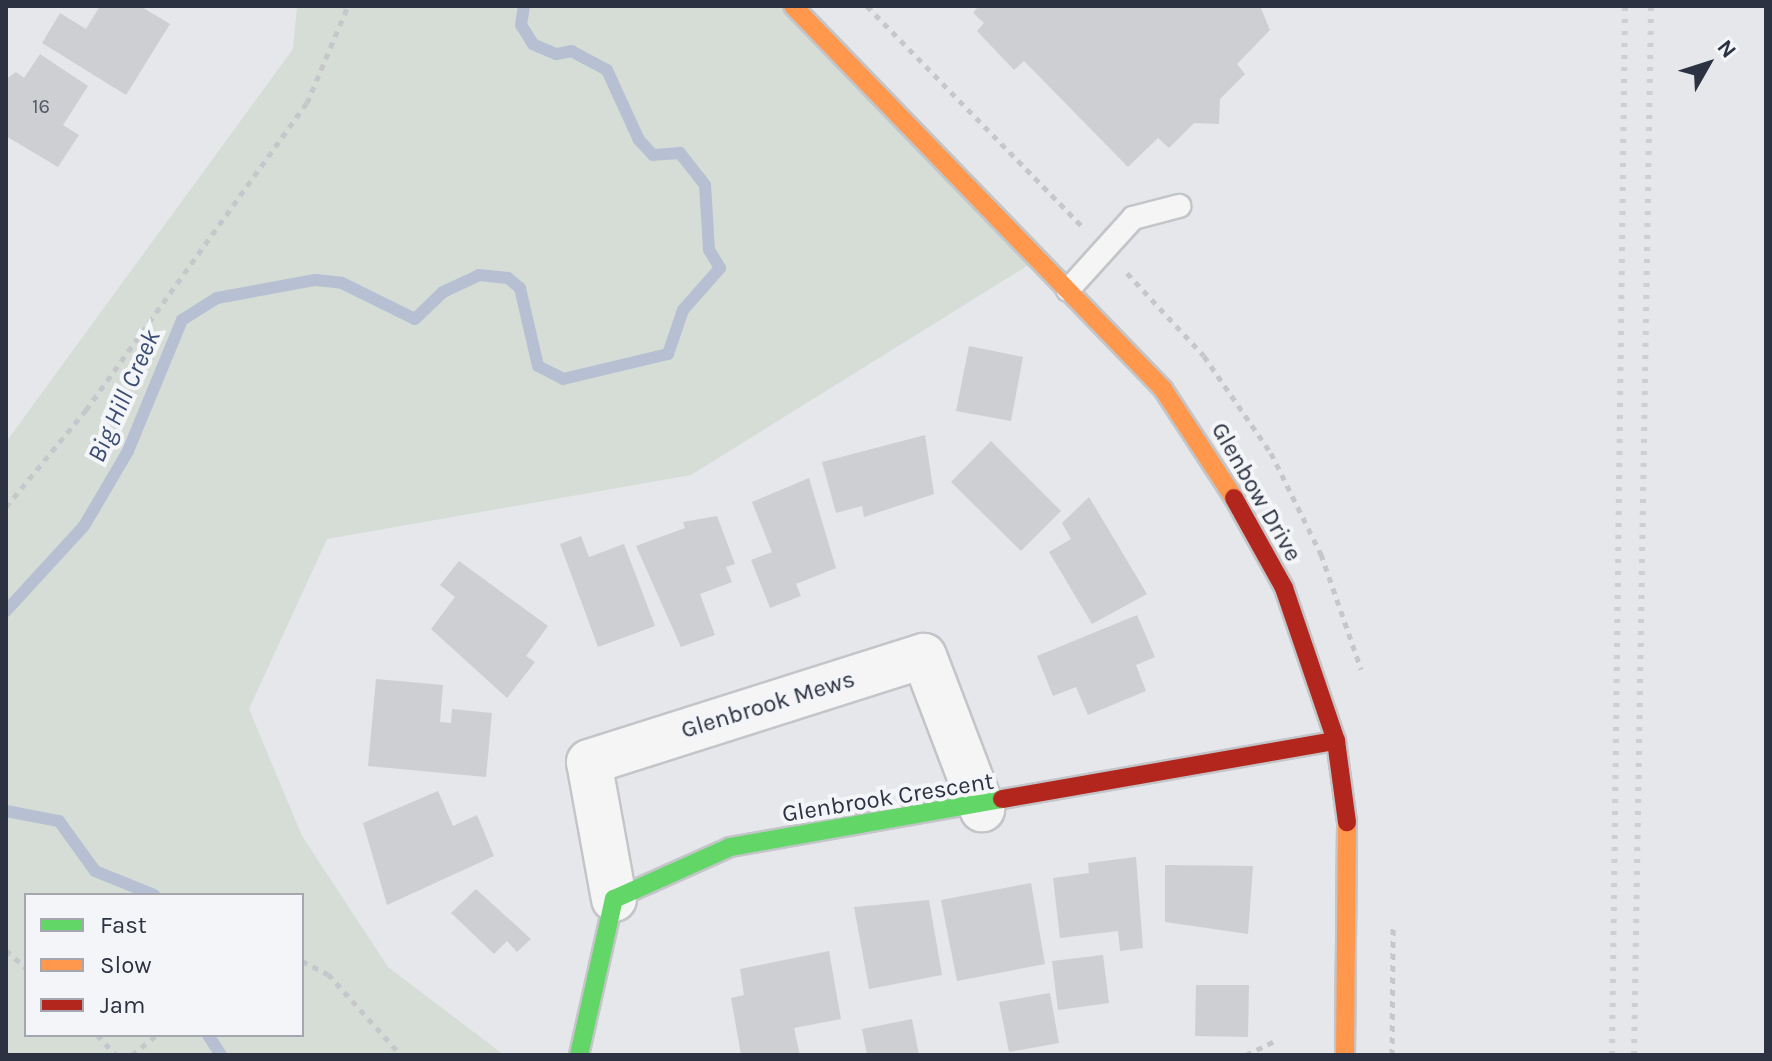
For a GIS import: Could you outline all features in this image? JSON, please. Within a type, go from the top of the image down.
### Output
[{"type":"street","name":"Glenbow Drive","points":[[793,6],[1163,389],[1222,470],[1284,588],[1336,741],[1348,830],[1345,1055]]},
{"type":"street","name":"Glenbrook Mews","points":[[614,899],[589,762],[924,656],[982,809]]},
{"type":"street","name":"Glenbrook Crescent","points":[[614,899],[730,847],[982,809],[1336,741]]},
{"type":"street","points":[[579,1055],[614,899]]},
{"type":"lane","points":[[1068,290],[1133,218],[1179,206]]},
{"type":"path","points":[[6,507],[86,410],[307,103],[348,6]]},
{"type":"path","points":[[6,950],[24,966]]},
{"type":"path","points":[[304,962],[328,974],[401,1055]]},
{"type":"path","points":[[99,1037],[116,1055]]},
{"type":"path","points":[[132,1055],[154,1037]]},
{"type":"path","points":[[1246,1055],[1275,1041]]},
{"type":"shaded area","points":[[297,6],[793,6],[1038,259],[691,475],[327,539],[249,709],[302,836],[388,967],[504,1055],[6,1055],[6,442],[293,49]]},
{"type":"building","points":[[100,6],[140,6],[170,24],[126,95],[42,43],[60,13],[86,29]]},
{"type":"building","points":[[979,6],[1260,6],[1270,30],[1237,64],[1245,74],[1220,99],[1219,124],[1194,123],[1169,148],[1158,138],[1128,167],[1024,61],[1014,70],[977,31],[984,23],[973,13]]},
{"type":"building","points":[[40,54],[88,86],[63,125],[79,135],[58,167],[6,136],[6,79],[16,72],[24,78]]},
{"type":"building","points":[[969,346],[1023,357],[1011,421],[956,411]]},
{"type":"building","points":[[925,435],[934,494],[864,517],[862,506],[836,513],[822,462]]},
{"type":"building","points":[[991,441],[1061,511],[1021,551],[951,482]]},
{"type":"building","points":[[809,478],[836,568],[796,584],[801,596],[770,608],[751,560],[772,552],[752,502]]},
{"type":"building","points":[[1089,497],[1147,594],[1092,624],[1049,552],[1071,539],[1062,523]]},
{"type":"building","points":[[717,516],[735,564],[726,567],[732,582],[700,594],[715,635],[681,647],[636,546],[685,528],[683,522]]},
{"type":"building","points":[[581,536],[589,557],[624,544],[655,626],[598,647],[560,544]]},
{"type":"building","points":[[459,561],[548,626],[526,656],[535,662],[507,698],[431,629],[455,597],[440,585]]},
{"type":"building","points":[[1137,615],[1155,657],[1136,665],[1146,691],[1088,715],[1076,687],[1053,696],[1037,656]]},
{"type":"building","points":[[376,679],[443,685],[440,722],[451,723],[452,709],[492,713],[486,777],[368,766]]},
{"type":"building","points":[[438,791],[453,826],[477,815],[494,856],[387,905],[363,823]]},
{"type":"building","points":[[1136,857],[1143,948],[1120,951],[1118,931],[1060,938],[1053,878],[1089,873],[1088,863]]},
{"type":"building","points":[[1165,865],[1253,866],[1248,934],[1165,922]]},
{"type":"building","points":[[1031,883],[1045,964],[957,981],[941,900]]},
{"type":"building","points":[[476,889],[531,939],[517,952],[507,941],[494,954],[451,913]]},
{"type":"building","points":[[929,900],[942,975],[869,989],[854,907]]},
{"type":"building","points":[[829,951],[841,1019],[794,1028],[800,1055],[741,1055],[731,998],[744,995],[740,969]]},
{"type":"building","points":[[1103,955],[1109,1003],[1058,1010],[1052,961]]},
{"type":"building","points":[[1196,985],[1249,985],[1248,1037],[1195,1036]]},
{"type":"building","points":[[1050,993],[1059,1043],[1009,1052],[999,1002]]},
{"type":"building","points":[[912,1019],[919,1055],[867,1055],[862,1029]]},
{"type":"waterway","name":"Big Hill Creek","points":[[6,611],[84,526],[128,451],[182,320],[217,298],[315,280],[342,283],[415,319],[443,292],[479,275],[508,278],[520,288],[538,366],[563,379],[668,354],[683,310],[720,268],[709,250],[705,185],[680,153],[653,155],[639,140],[607,70],[572,51],[556,54],[533,44],[521,25],[524,6]]},
{"type":"waterway","name":"Big Hill Creek","points":[[6,811],[59,821],[95,871],[149,893]]},
{"type":"waterway","name":"Big Hill Creek","points":[[209,1037],[221,1055]]},
{"type":"railway","points":[[1612,1055],[1625,6]]},
{"type":"railway","points":[[1634,1055],[1651,6]]},
{"type":"traffic: fast","points":[[579,1055],[614,899],[730,847],[1002,799]]},
{"type":"traffic: slow","points":[[793,6],[1163,389],[1234,498]]},
{"type":"traffic: slow","points":[[1345,1055],[1347,822]]},
{"type":"traffic: jam","points":[[1234,498],[1284,588],[1336,741],[1347,822]]},
{"type":"traffic: jam","points":[[1002,799],[1336,741]]}]
